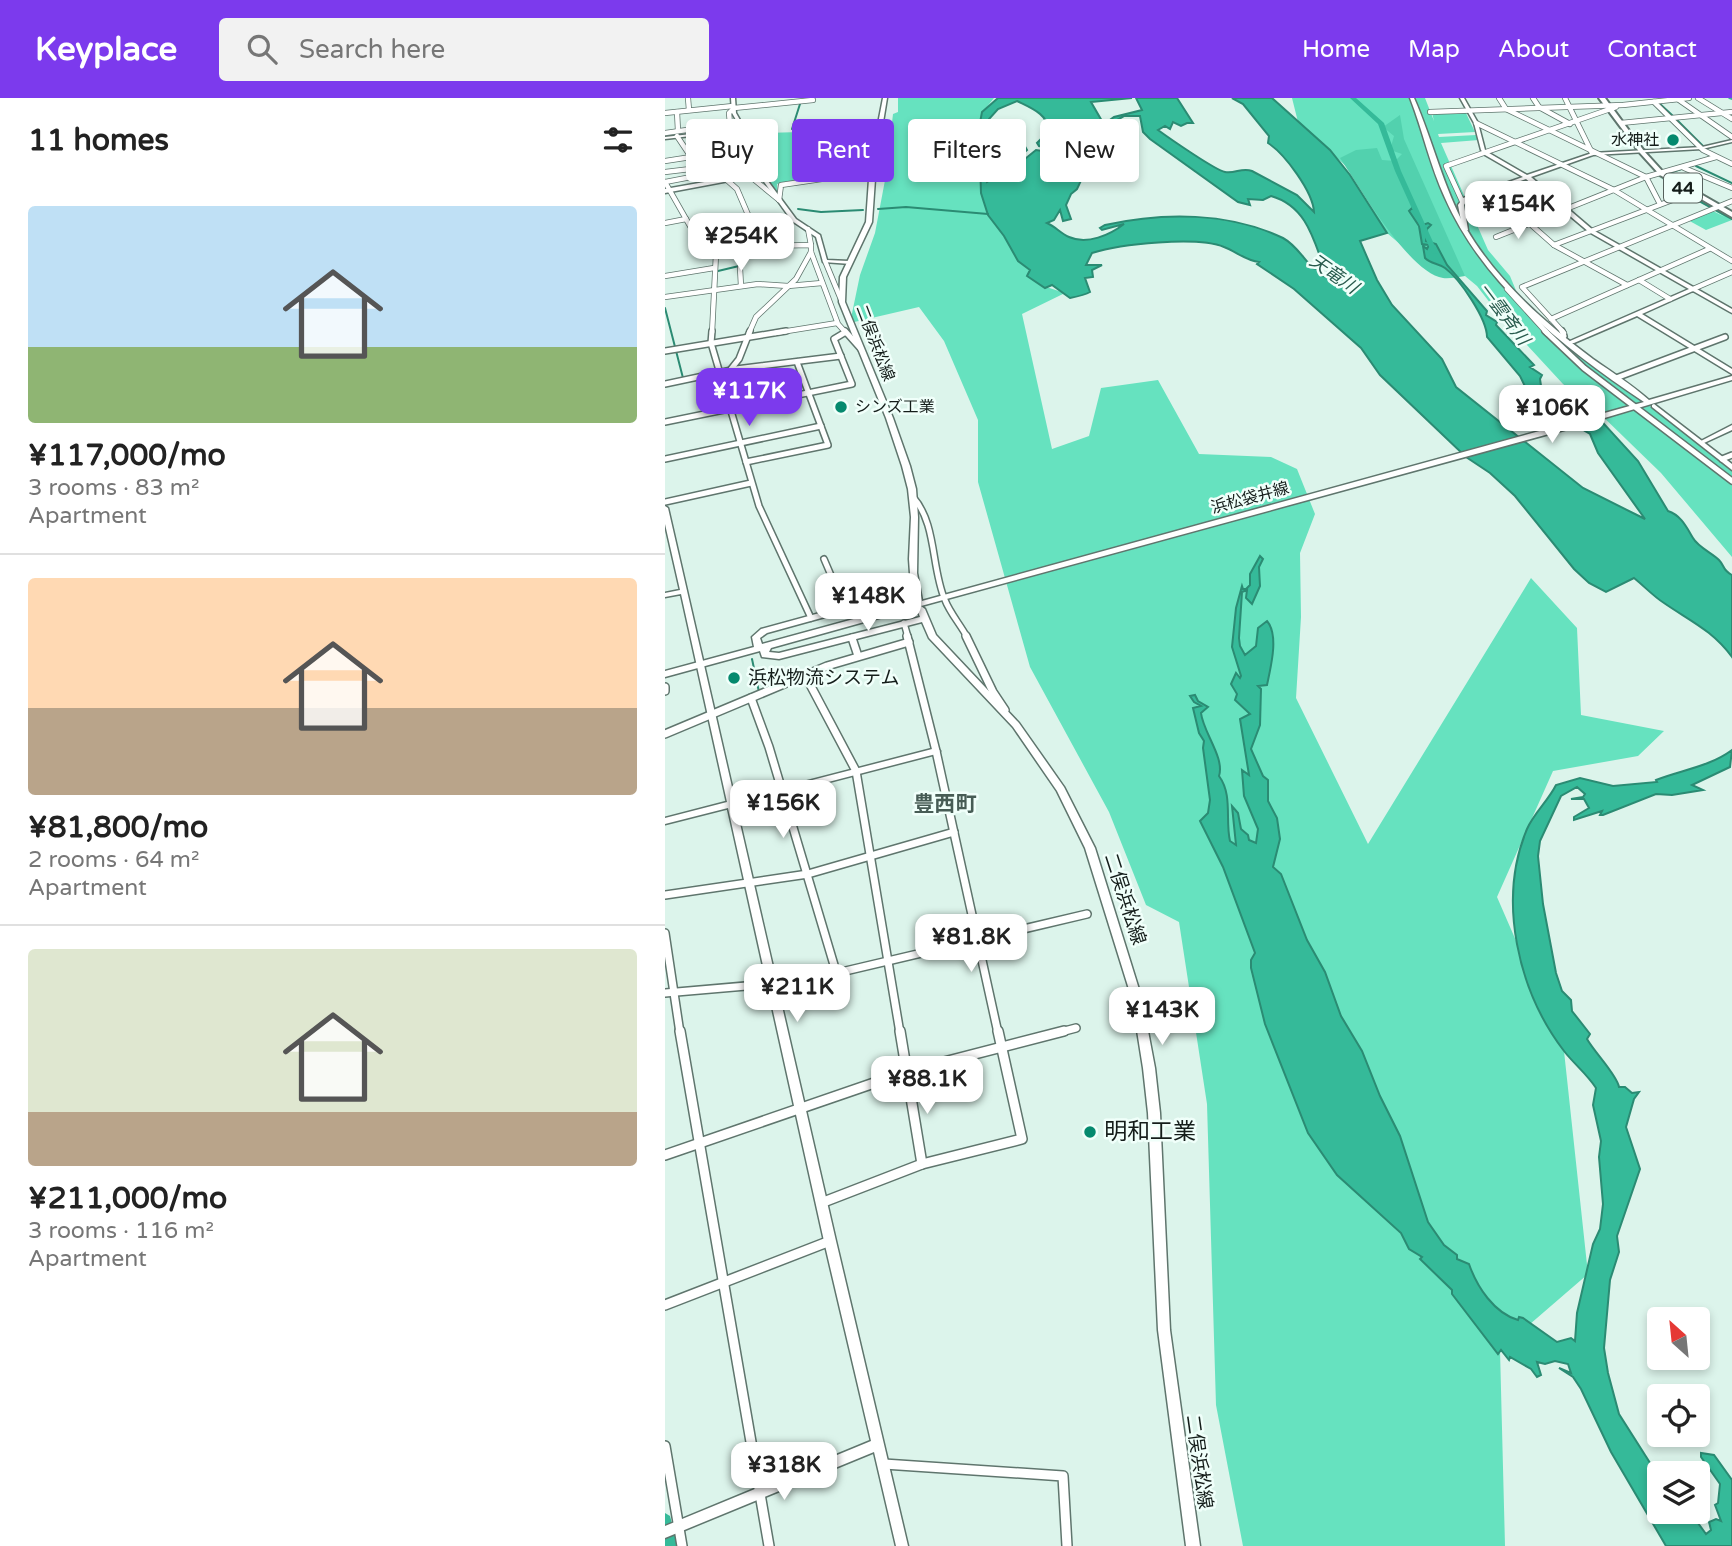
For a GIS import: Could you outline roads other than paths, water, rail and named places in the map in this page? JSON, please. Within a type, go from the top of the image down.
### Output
[{"type":"main road","name":"二俣浜松線","points":[[885,98],[873,164],[869,222],[849,263],[841,291],[842,302],[896,440],[913,497],[914,590],[932,636],[1016,724],[1061,789],[1090,848],[1137,999],[1154,1113],[1164,1330],[1193,1546]]},
{"type":"main road","points":[[1412,98],[1440,178],[1465,230],[1498,278],[1516,297],[1646,400]]},
{"type":"main road","name":"44","points":[[1602,98],[1642,152],[1663,174],[1732,215]]},
{"type":"main road","name":"浜松袋井線","points":[[665,674],[1732,379]]},
{"type":"main road","points":[[1654,406],[1732,468]]},
{"type":"main road","points":[[914,590],[761,632],[750,650],[770,661],[904,623],[922,609]]},
{"type":"main road","points":[[771,645],[764,653],[770,657],[800,652]]},
{"type":"street","points":[[688,98],[689,110]]},
{"type":"street","points":[[733,98],[733,107],[739,119]]},
{"type":"street","points":[[1462,98],[1476,123],[1485,152],[1528,177],[1591,231],[1732,311]]},
{"type":"street","points":[[1499,98],[1506,109],[1592,154],[1646,177],[1660,204]]},
{"type":"street","points":[[1533,98],[1539,107],[1570,124]]},
{"type":"street","points":[[1565,98],[1592,154]]},
{"type":"street","points":[[1649,98],[1702,148],[1732,164]]},
{"type":"street","points":[[1465,230],[1462,201],[1445,166],[1570,124],[1609,107],[1689,98]]},
{"type":"street","points":[[1698,98],[1732,119]]},
{"type":"street","points":[[665,113],[813,100]]},
{"type":"street","points":[[1679,100],[1732,139]]},
{"type":"street","points":[[678,135],[732,123],[729,113],[733,107]]},
{"type":"street","points":[[1430,112],[1609,107]]},
{"type":"street","points":[[677,112],[678,135],[686,149]]},
{"type":"street","points":[[1621,123],[1732,112]]},
{"type":"street","points":[[1476,123],[1614,190],[1732,261]]},
{"type":"street","points":[[665,135],[686,135]]},
{"type":"street","points":[[1462,201],[1592,154],[1702,148],[1732,139]]},
{"type":"street","points":[[1496,237],[1646,177],[1716,157]]},
{"type":"street","points":[[665,161],[686,158]]},
{"type":"street","points":[[1684,167],[1732,188]]},
{"type":"street","points":[[665,172],[686,169]]},
{"type":"street","points":[[686,178],[665,182],[667,191],[686,219],[716,254],[711,343],[759,506],[811,618]]},
{"type":"street","points":[[667,191],[716,182]]},
{"type":"street","points":[[729,182],[737,189],[749,217],[753,237],[746,247],[738,277],[741,286]]},
{"type":"street","points":[[757,182],[779,200]]},
{"type":"street","points":[[766,182],[794,220],[820,239],[825,261],[842,302]]},
{"type":"street","points":[[779,200],[779,188],[787,183],[797,182]]},
{"type":"street","points":[[1492,190],[1554,245],[1627,285]]},
{"type":"street","points":[[1554,245],[1691,193]]},
{"type":"street","points":[[1564,336],[1565,333],[1522,287],[1732,201]]},
{"type":"street","points":[[665,223],[686,219]]},
{"type":"street","points":[[807,229],[812,239],[811,251],[837,323],[861,349]]},
{"type":"street","points":[[709,247],[811,245]]},
{"type":"street","points":[[1551,319],[1709,249]]},
{"type":"street","points":[[731,370],[739,359],[756,317],[796,279],[811,251]]},
{"type":"street","points":[[825,261],[849,263]]},
{"type":"street","points":[[665,276],[714,268]]},
{"type":"street","points":[[1572,342],[1732,272]]},
{"type":"street","points":[[1498,278],[1554,341],[1601,383],[1732,481]]},
{"type":"street","points":[[1639,280],[1670,299]]},
{"type":"street","points":[[665,297],[741,286],[822,283]]},
{"type":"street","points":[[1637,313],[1732,372]]},
{"type":"street","points":[[665,351],[837,323]]},
{"type":"street","points":[[665,422],[852,384],[834,339],[844,333]]},
{"type":"street","points":[[1616,378],[1725,337]]},
{"type":"street","points":[[665,384],[731,370],[841,356]]},
{"type":"street","points":[[746,462],[828,445],[797,362]]},
{"type":"street","points":[[665,459],[821,426]]},
{"type":"street","points":[[1702,442],[1732,427]]},
{"type":"street","points":[[1722,458],[1732,455]]},
{"type":"street","points":[[665,502],[751,483]]},
{"type":"street","points":[[913,497],[920,505],[937,563],[943,597],[962,628],[993,692],[1016,724]]},
{"type":"street","points":[[665,508],[821,1203],[902,1546]]},
{"type":"street","points":[[824,559],[845,608]]},
{"type":"street","points":[[665,595],[684,591]]},
{"type":"street","points":[[821,1203],[922,1164],[1022,1139],[936,751],[904,623]]},
{"type":"street","points":[[852,638],[858,656]]},
{"type":"street","points":[[665,733],[805,675],[909,642]]},
{"type":"street","points":[[805,675],[847,754],[852,769],[856,771],[922,1164]]},
{"type":"street","points":[[751,698],[808,874],[837,975]]},
{"type":"street","points":[[665,821],[936,751]]},
{"type":"street","points":[[665,895],[808,874],[954,832]]},
{"type":"street","points":[[670,993],[803,981],[837,975],[1087,914]]},
{"type":"street","points":[[665,933],[670,993],[725,1283],[734,1350],[769,1546]]},
{"type":"street","points":[[665,1155],[905,1073],[1076,1028]]},
{"type":"street","points":[[665,1305],[830,1241]]},
{"type":"street","points":[[673,1529],[879,1444]]},
{"type":"street","points":[[665,1446],[673,1529],[682,1546]]},
{"type":"street","points":[[884,1464],[1063,1476],[1067,1546]]},
{"type":"water","points":[[998,98],[1132,98],[1091,102],[1101,119],[1045,119],[1038,112],[1017,101],[998,109],[989,119],[981,119],[982,112]]},
{"type":"water","name":"天竜川","points":[[1136,98],[1177,98],[1193,123],[1181,126],[1173,122],[1170,129],[1165,126],[1158,130],[1220,170],[1252,171],[1297,195],[1314,212],[1309,194],[1297,174],[1268,143],[1269,136],[1243,104],[1232,98],[1272,98],[1330,150],[1350,175],[1387,233],[1360,241],[1377,280],[1392,305],[1442,359],[1456,387],[1583,488],[1645,519],[1598,453],[1590,434],[1531,399],[1520,376],[1487,337],[1483,320],[1465,290],[1445,268],[1425,258],[1423,246],[1427,249],[1429,245],[1422,244],[1419,226],[1409,211],[1412,208],[1417,211],[1423,225],[1431,225],[1427,229],[1426,241],[1436,244],[1447,265],[1487,311],[1486,315],[1497,322],[1496,325],[1534,365],[1530,367],[1542,375],[1541,386],[1554,400],[1595,414],[1638,461],[1668,511],[1680,519],[1695,541],[1719,560],[1732,575],[1732,657],[1709,633],[1660,600],[1634,578],[1606,592],[1589,583],[1574,569],[1515,496],[1490,473],[1466,457],[1380,375],[1361,348],[1294,289],[1257,264],[1259,262],[1224,247],[1196,242],[1158,242],[1121,247],[1092,253],[1086,265],[1102,265],[1092,270],[1093,277],[1085,278],[1090,292],[1070,298],[1052,285],[1045,288],[1027,276],[1030,270],[1018,261],[988,215],[981,182],[1026,182],[1026,158],[1036,150],[1040,151],[1040,182],[1080,182],[1066,205],[1071,219],[1063,221],[1060,210],[1054,220],[1047,223],[1069,237],[1091,239],[1112,232],[1124,224],[1102,230],[1100,228],[1105,225],[1150,218],[1218,219],[1262,229],[1283,238],[1296,248],[1313,268],[1328,277],[1327,266],[1319,268],[1322,262],[1310,231],[1299,213],[1291,206],[1271,196],[1263,200],[1248,199],[1250,205],[1238,202],[1150,139],[1143,132],[1140,116],[1111,119],[1142,110]]},
{"type":"water","points":[[1260,556],[1263,559],[1259,567],[1260,586],[1252,604],[1246,598],[1247,590],[1242,592],[1239,638],[1245,655],[1256,646],[1258,628],[1267,621],[1273,634],[1267,685],[1258,686],[1261,689],[1260,725],[1251,749],[1263,776],[1268,780],[1268,801],[1277,818],[1280,839],[1273,867],[1281,874],[1307,940],[1325,972],[1341,1016],[1362,1051],[1400,1136],[1428,1222],[1444,1245],[1457,1255],[1457,1259],[1469,1264],[1487,1298],[1501,1312],[1518,1320],[1519,1317],[1523,1318],[1557,1342],[1571,1338],[1575,1341],[1577,1313],[1593,1244],[1600,1229],[1603,1204],[1599,1157],[1601,1141],[1593,1105],[1596,1088],[1564,1051],[1548,1027],[1524,973],[1513,915],[1518,856],[1530,823],[1556,785],[1580,778],[1613,786],[1657,782],[1656,780],[1695,768],[1732,750],[1730,767],[1692,785],[1703,790],[1672,795],[1656,794],[1603,815],[1600,815],[1602,811],[1574,820],[1574,817],[1589,808],[1584,799],[1571,799],[1583,797],[1585,794],[1577,787],[1561,796],[1540,841],[1538,856],[1543,904],[1562,991],[1571,1000],[1572,1011],[1590,1034],[1587,1039],[1619,1087],[1625,1087],[1632,1093],[1639,1092],[1634,1099],[1626,1127],[1640,1169],[1617,1236],[1619,1252],[1610,1280],[1604,1348],[1619,1414],[1649,1461],[1647,1514],[1611,1452],[1581,1389],[1573,1377],[1559,1368],[1571,1373],[1568,1364],[1555,1361],[1545,1364],[1537,1362],[1541,1375],[1537,1377],[1531,1369],[1510,1357],[1509,1360],[1501,1350],[1498,1354],[1452,1294],[1452,1290],[1420,1259],[1422,1257],[1409,1249],[1401,1233],[1337,1175],[1308,1133],[1265,1024],[1251,968],[1255,953],[1223,867],[1200,821],[1208,813],[1210,800],[1204,741],[1199,733],[1193,708],[1201,706],[1190,696],[1195,695],[1198,701],[1208,707],[1201,713],[1219,761],[1219,776],[1226,791],[1230,841],[1236,845],[1232,806],[1238,813],[1241,829],[1248,835],[1249,840],[1256,843],[1258,829],[1244,796],[1242,770],[1249,775],[1240,719],[1250,714],[1235,700],[1237,694],[1231,684],[1236,673],[1240,678],[1241,676],[1232,647],[1236,608],[1242,586],[1246,589],[1250,585],[1250,574]]},
{"type":"water","points":[[1701,1453],[1714,1455],[1732,1480],[1732,1546],[1666,1546],[1653,1524],[1699,1524],[1706,1534],[1711,1530],[1710,1522],[1716,1519],[1721,1521],[1715,1505],[1718,1503],[1720,1484],[1710,1470],[1710,1461],[1704,1461]]},
{"type":"waterway","name":"一雲斉川","points":[[1353,98],[1381,123],[1398,171],[1435,253]]},
{"type":"waterway","points":[[1659,103],[1673,116]]},
{"type":"waterway","points":[[795,119],[800,104]]},
{"type":"waterway","points":[[1677,120],[1705,148]]},
{"type":"waterway","points":[[1666,174],[1694,165]]},
{"type":"waterway","points":[[1696,166],[1732,183]]},
{"type":"waterway","points":[[1661,176],[1685,193]]},
{"type":"waterway","points":[[1690,196],[1732,219]]},
{"type":"waterway","points":[[878,209],[906,207],[988,214]]},
{"type":"waterway","points":[[798,209],[821,212],[863,210]]},
{"type":"waterway","points":[[741,260],[744,249]]},
{"type":"waterway","points":[[718,271],[739,266]]},
{"type":"waterway","points":[[665,308],[683,378]]},
{"type":"waterway","points":[[752,659],[759,692]]},
{"type":"waterway","points":[[665,1521],[670,1546]]},
{"type":"place","name":"水神社","points":[[1673,140]]},
{"type":"place","name":"シンズ工業","points":[[841,407]]},
{"type":"place","name":"浜松物流システム","points":[[734,678]]},
{"type":"place","name":"明和工業","points":[[1090,1132]]},
{"type":"district","name":"豊西町","points":[[945,804]]}]
